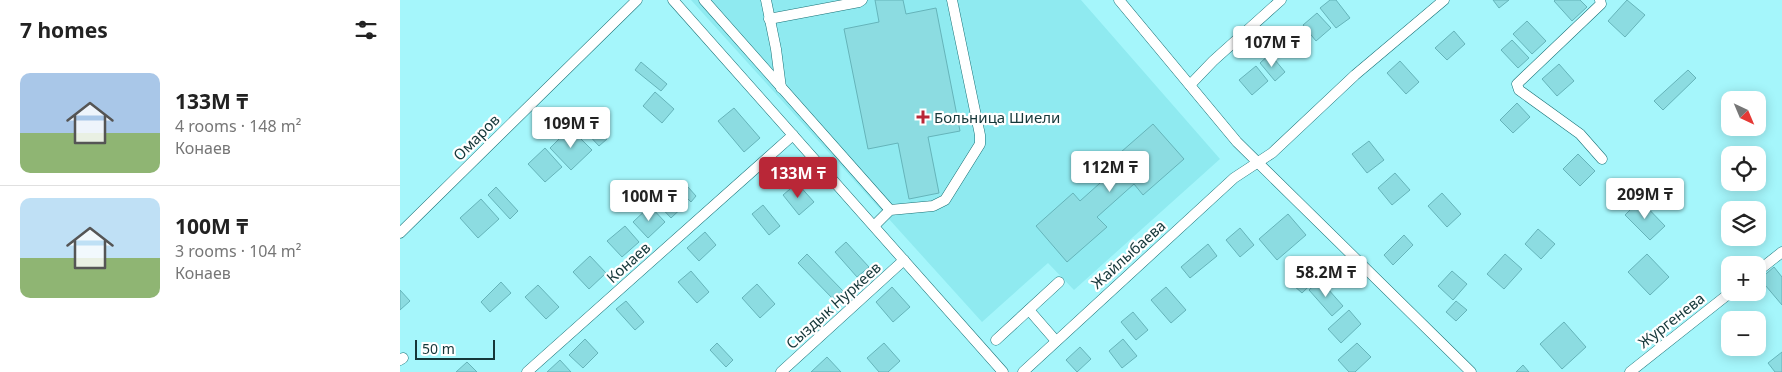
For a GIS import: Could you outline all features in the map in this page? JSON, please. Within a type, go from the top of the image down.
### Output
[{"type":"street","name":"Омаров","points":[[400,232],[637,0]]},
{"type":"street","points":[[673,0],[875,225],[1003,372]]},
{"type":"street","points":[[704,0],[890,210]]},
{"type":"street","points":[[766,0],[781,88]]},
{"type":"street","points":[[769,19],[829,4],[859,2],[862,0]]},
{"type":"street","points":[[875,225],[890,210],[933,206],[946,200],[980,144],[980,135],[952,0]]},
{"type":"street","points":[[1119,0],[1238,142],[1471,372]]},
{"type":"street","points":[[1190,85],[1213,61],[1281,0]]},
{"type":"street","name":"Жайлыбаева","points":[[1023,372],[1234,178],[1272,153],[1355,75],[1444,0]]},
{"type":"street","points":[[1600,0],[1601,4],[1517,84],[1519,90],[1580,134],[1602,159]]},
{"type":"street","name":"Конаев","points":[[527,372],[793,135]]},
{"type":"street","points":[[1766,265],[1782,252]]},
{"type":"street","name":"Сыздык Нуркеев","points":[[781,372],[904,260]]},
{"type":"street","points":[[996,340],[1059,282]]},
{"type":"street","name":"Жургенева","points":[[1630,372],[1721,300]]},
{"type":"street","points":[[1029,310],[1056,341]]},
{"type":"shaded area","name":"Больница Шиели","points":[[691,0],[1081,0],[1220,159],[1074,290],[1048,263],[982,322]]},
{"type":"building","name":"Больница Шиели","points":[[875,0],[903,0],[906,14],[936,8],[960,131],[928,137],[939,193],[909,199],[898,143],[868,149],[844,29],[879,22]]},
{"type":"building","points":[[1330,0],[1336,0],[1350,18],[1336,28],[1320,8]]},
{"type":"building","points":[[1493,0],[1509,0],[1499,8]]},
{"type":"building","points":[[1555,0],[1580,0],[1587,7],[1572,21]]},
{"type":"building","points":[[1627,0],[1645,15],[1625,37],[1608,21]]},
{"type":"building","points":[[1317,13],[1331,28],[1316,41],[1303,25]]},
{"type":"building","points":[[1527,21],[1546,41],[1532,54],[1513,34]]},
{"type":"building","points":[[1454,31],[1465,44],[1447,60],[1435,48]]},
{"type":"building","points":[[1512,40],[1529,58],[1518,68],[1501,50]]},
{"type":"building","points":[[1270,54],[1285,72],[1275,81],[1260,63]]},
{"type":"building","points":[[1400,61],[1419,82],[1406,94],[1387,73]]},
{"type":"building","points":[[641,62],[667,84],[661,91],[635,70]]},
{"type":"building","points":[[1559,64],[1574,81],[1557,96],[1542,79]]},
{"type":"building","points":[[1256,66],[1268,81],[1252,95],[1239,80]]},
{"type":"building","points":[[1688,70],[1696,78],[1663,110],[1654,101]]},
{"type":"building","points":[[655,92],[674,109],[662,123],[643,106]]},
{"type":"building","points":[[1517,103],[1530,117],[1513,133],[1500,120]]},
{"type":"building","points":[[734,108],[760,138],[744,152],[718,121]]},
{"type":"building","points":[[592,123],[607,139],[599,146],[584,130]]},
{"type":"building","points":[[1153,124],[1184,159],[1143,195],[1134,184],[1097,217],[1107,227],[1067,262],[1036,226],[1073,193],[1080,201],[1119,166],[1113,159]]},
{"type":"building","points":[[570,128],[592,150],[571,170],[550,148]]},
{"type":"building","points":[[1369,141],[1384,160],[1367,173],[1352,154]]},
{"type":"building","points":[[545,148],[562,167],[545,182],[528,164]]},
{"type":"building","points":[[1578,154],[1595,171],[1580,186],[1563,169]]},
{"type":"building","points":[[1395,173],[1410,190],[1392,205],[1378,188]]},
{"type":"building","points":[[797,183],[814,202],[799,215],[783,195]]},
{"type":"building","points":[[496,187],[518,211],[510,219],[488,195]]},
{"type":"building","points":[[674,187],[688,202],[671,218],[656,202]]},
{"type":"building","points":[[688,187],[696,196],[691,202],[682,193]]},
{"type":"building","points":[[1442,193],[1461,214],[1447,227],[1428,206]]},
{"type":"building","points":[[481,199],[499,219],[478,238],[460,218]]},
{"type":"building","points":[[1640,200],[1665,226],[1650,240],[1625,215]]},
{"type":"building","points":[[763,205],[780,226],[769,235],[752,214]]},
{"type":"building","points":[[650,206],[665,222],[648,238],[633,222]]},
{"type":"building","points":[[1288,214],[1306,235],[1277,260],[1259,239]]},
{"type":"building","points":[[625,226],[639,242],[622,257],[607,241]]},
{"type":"building","points":[[1240,228],[1254,245],[1240,257],[1226,240]]},
{"type":"building","points":[[1538,229],[1555,244],[1541,259],[1525,244]]},
{"type":"building","points":[[705,232],[716,245],[699,261],[687,248]]},
{"type":"building","points":[[1404,235],[1413,245],[1393,265],[1384,255]]},
{"type":"building","points":[[846,242],[869,267],[857,277],[835,252]]},
{"type":"building","points":[[1208,244],[1217,256],[1190,278],[1181,267]]},
{"type":"building","points":[[807,254],[843,291],[834,300],[798,263]]},
{"type":"building","points":[[1505,254],[1522,269],[1504,289],[1487,274]]},
{"type":"building","points":[[1647,254],[1669,277],[1650,295],[1628,272]]},
{"type":"building","points":[[590,256],[606,273],[589,289],[573,272]]},
{"type":"building","points":[[1319,260],[1327,269],[1302,293],[1293,285]]},
{"type":"building","points":[[1774,267],[1782,277],[1782,305],[1766,286],[1766,274]]},
{"type":"building","points":[[691,271],[709,292],[697,303],[678,282]]},
{"type":"building","points":[[1452,271],[1467,284],[1453,300],[1438,286]]},
{"type":"building","points":[[1320,280],[1343,306],[1332,316],[1309,290]]},
{"type":"building","points":[[501,282],[511,293],[490,312],[481,302]]},
{"type":"building","points":[[757,284],[775,304],[760,318],[742,298]]},
{"type":"building","points":[[538,285],[559,307],[546,319],[525,297]]},
{"type":"building","points":[[892,287],[910,307],[893,322],[876,302]]},
{"type":"building","points":[[1166,287],[1186,310],[1171,323],[1151,300]]},
{"type":"building","points":[[400,290],[410,301],[400,310]]},
{"type":"building","points":[[626,301],[644,322],[635,330],[616,309]]},
{"type":"building","points":[[1456,301],[1467,310],[1456,321],[1446,312]]},
{"type":"building","points":[[1349,310],[1361,324],[1341,343],[1328,329]]},
{"type":"building","points":[[1133,312],[1148,330],[1136,340],[1121,322]]},
{"type":"building","points":[[1564,322],[1586,347],[1562,369],[1540,344]]},
{"type":"building","points":[[585,339],[598,353],[583,368],[569,355]]},
{"type":"building","points":[[1123,339],[1137,356],[1122,368],[1109,351]]},
{"type":"building","points":[[717,343],[733,360],[726,367],[710,350]]},
{"type":"building","points":[[884,343],[900,361],[888,372],[879,372],[867,358]]},
{"type":"building","points":[[1357,343],[1371,357],[1355,372],[1349,372],[1338,360]]},
{"type":"building","points":[[1080,347],[1091,359],[1077,372],[1066,360]]},
{"type":"building","points":[[1782,352],[1782,372],[1775,372],[1768,363]]},
{"type":"building","points":[[827,357],[841,372],[811,372]]},
{"type":"building","points":[[560,360],[571,372],[547,372]]},
{"type":"building","points":[[467,362],[477,372],[456,372]]},
{"type":"building","points":[[1523,365],[1529,372],[1516,372]]},
{"type":"place","name":"Больница Шиели","points":[[923,117]]}]
